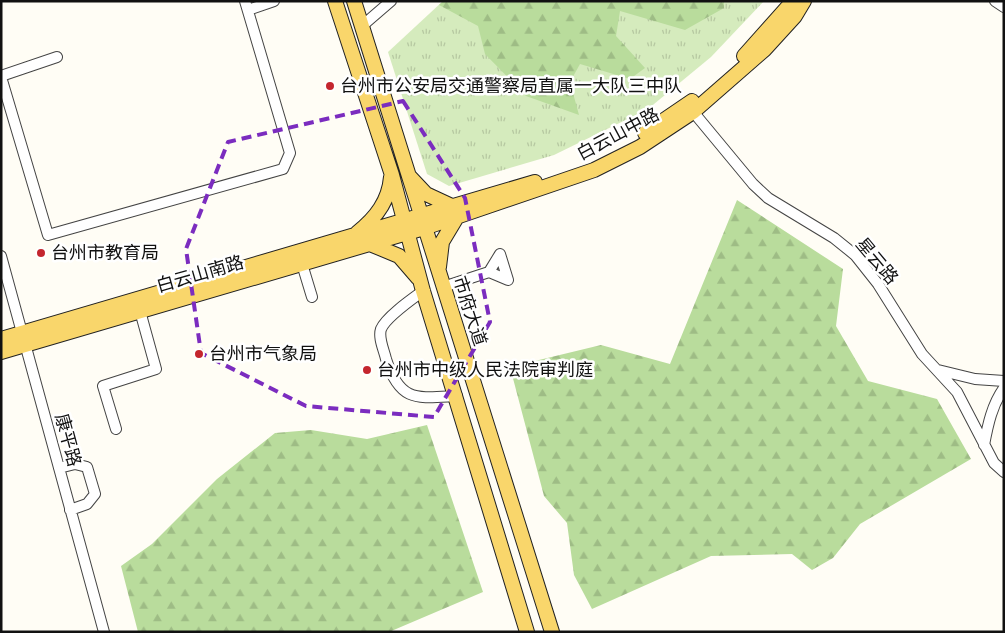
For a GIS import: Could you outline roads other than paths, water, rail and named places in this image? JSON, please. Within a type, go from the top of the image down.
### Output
[{"type":"main road","points":[[336,1],[392,175],[423,289],[527,632]]},
{"type":"main road","name":"市府大道","points":[[354,1],[552,632]]},
{"type":"main road","name":"白云山中路","points":[[690,108],[752,48],[793,1]]},
{"type":"main road","name":"白云山中路","points":[[407,227],[594,170],[640,147],[764,50],[795,16],[804,1]]},
{"type":"main road","points":[[407,173],[426,194],[456,212],[442,242],[441,280]]},
{"type":"main road","points":[[350,237],[369,222],[381,209],[387,197],[392,175]]},
{"type":"main road","name":"白云山南路","points":[[1,352],[24,339],[350,237],[407,227]]},
{"type":"main road","name":"白云山南路","points":[[1,339],[24,339],[140,311],[369,244],[407,227]]},
{"type":"main road","points":[[369,244],[399,256],[407,264],[423,289]]},
{"type":"street","points":[[57,57],[1,76],[48,235],[283,170],[290,153],[247,5],[274,1]]},
{"type":"street","points":[[362,26],[391,1]]},
{"type":"street","points":[[994,1],[1004,7]]},
{"type":"street","name":"星云路","points":[[690,108],[752,184],[768,198],[834,238],[856,255],[878,284],[922,354],[957,392],[994,463],[1004,472]]},
{"type":"street","name":"康平路","points":[[1,256],[104,632]]},
{"type":"street","points":[[302,264],[312,297]]},
{"type":"street","points":[[441,280],[489,272]]},
{"type":"street","points":[[423,289],[391,316],[381,329],[381,340],[392,379],[404,392],[421,397],[457,396]]},
{"type":"street","points":[[116,429],[103,386],[156,369],[140,311]]},
{"type":"street","points":[[937,370],[975,379],[1004,381]]},
{"type":"street","points":[[984,444],[988,422],[998,397],[1004,388]]},
{"type":"street","points":[[59,468],[75,464],[87,467],[95,494],[87,504],[70,510]]},
{"type":"place","name":"台州市公安局交通警察局直属一大队三中队","points":[[330,86]]},
{"type":"place","name":"台州市教育局","points":[[41,253]]},
{"type":"place","name":"台州市气象局","points":[[199,354]]},
{"type":"place","name":"台州市中级人民法院审判庭","points":[[367,370]]}]
